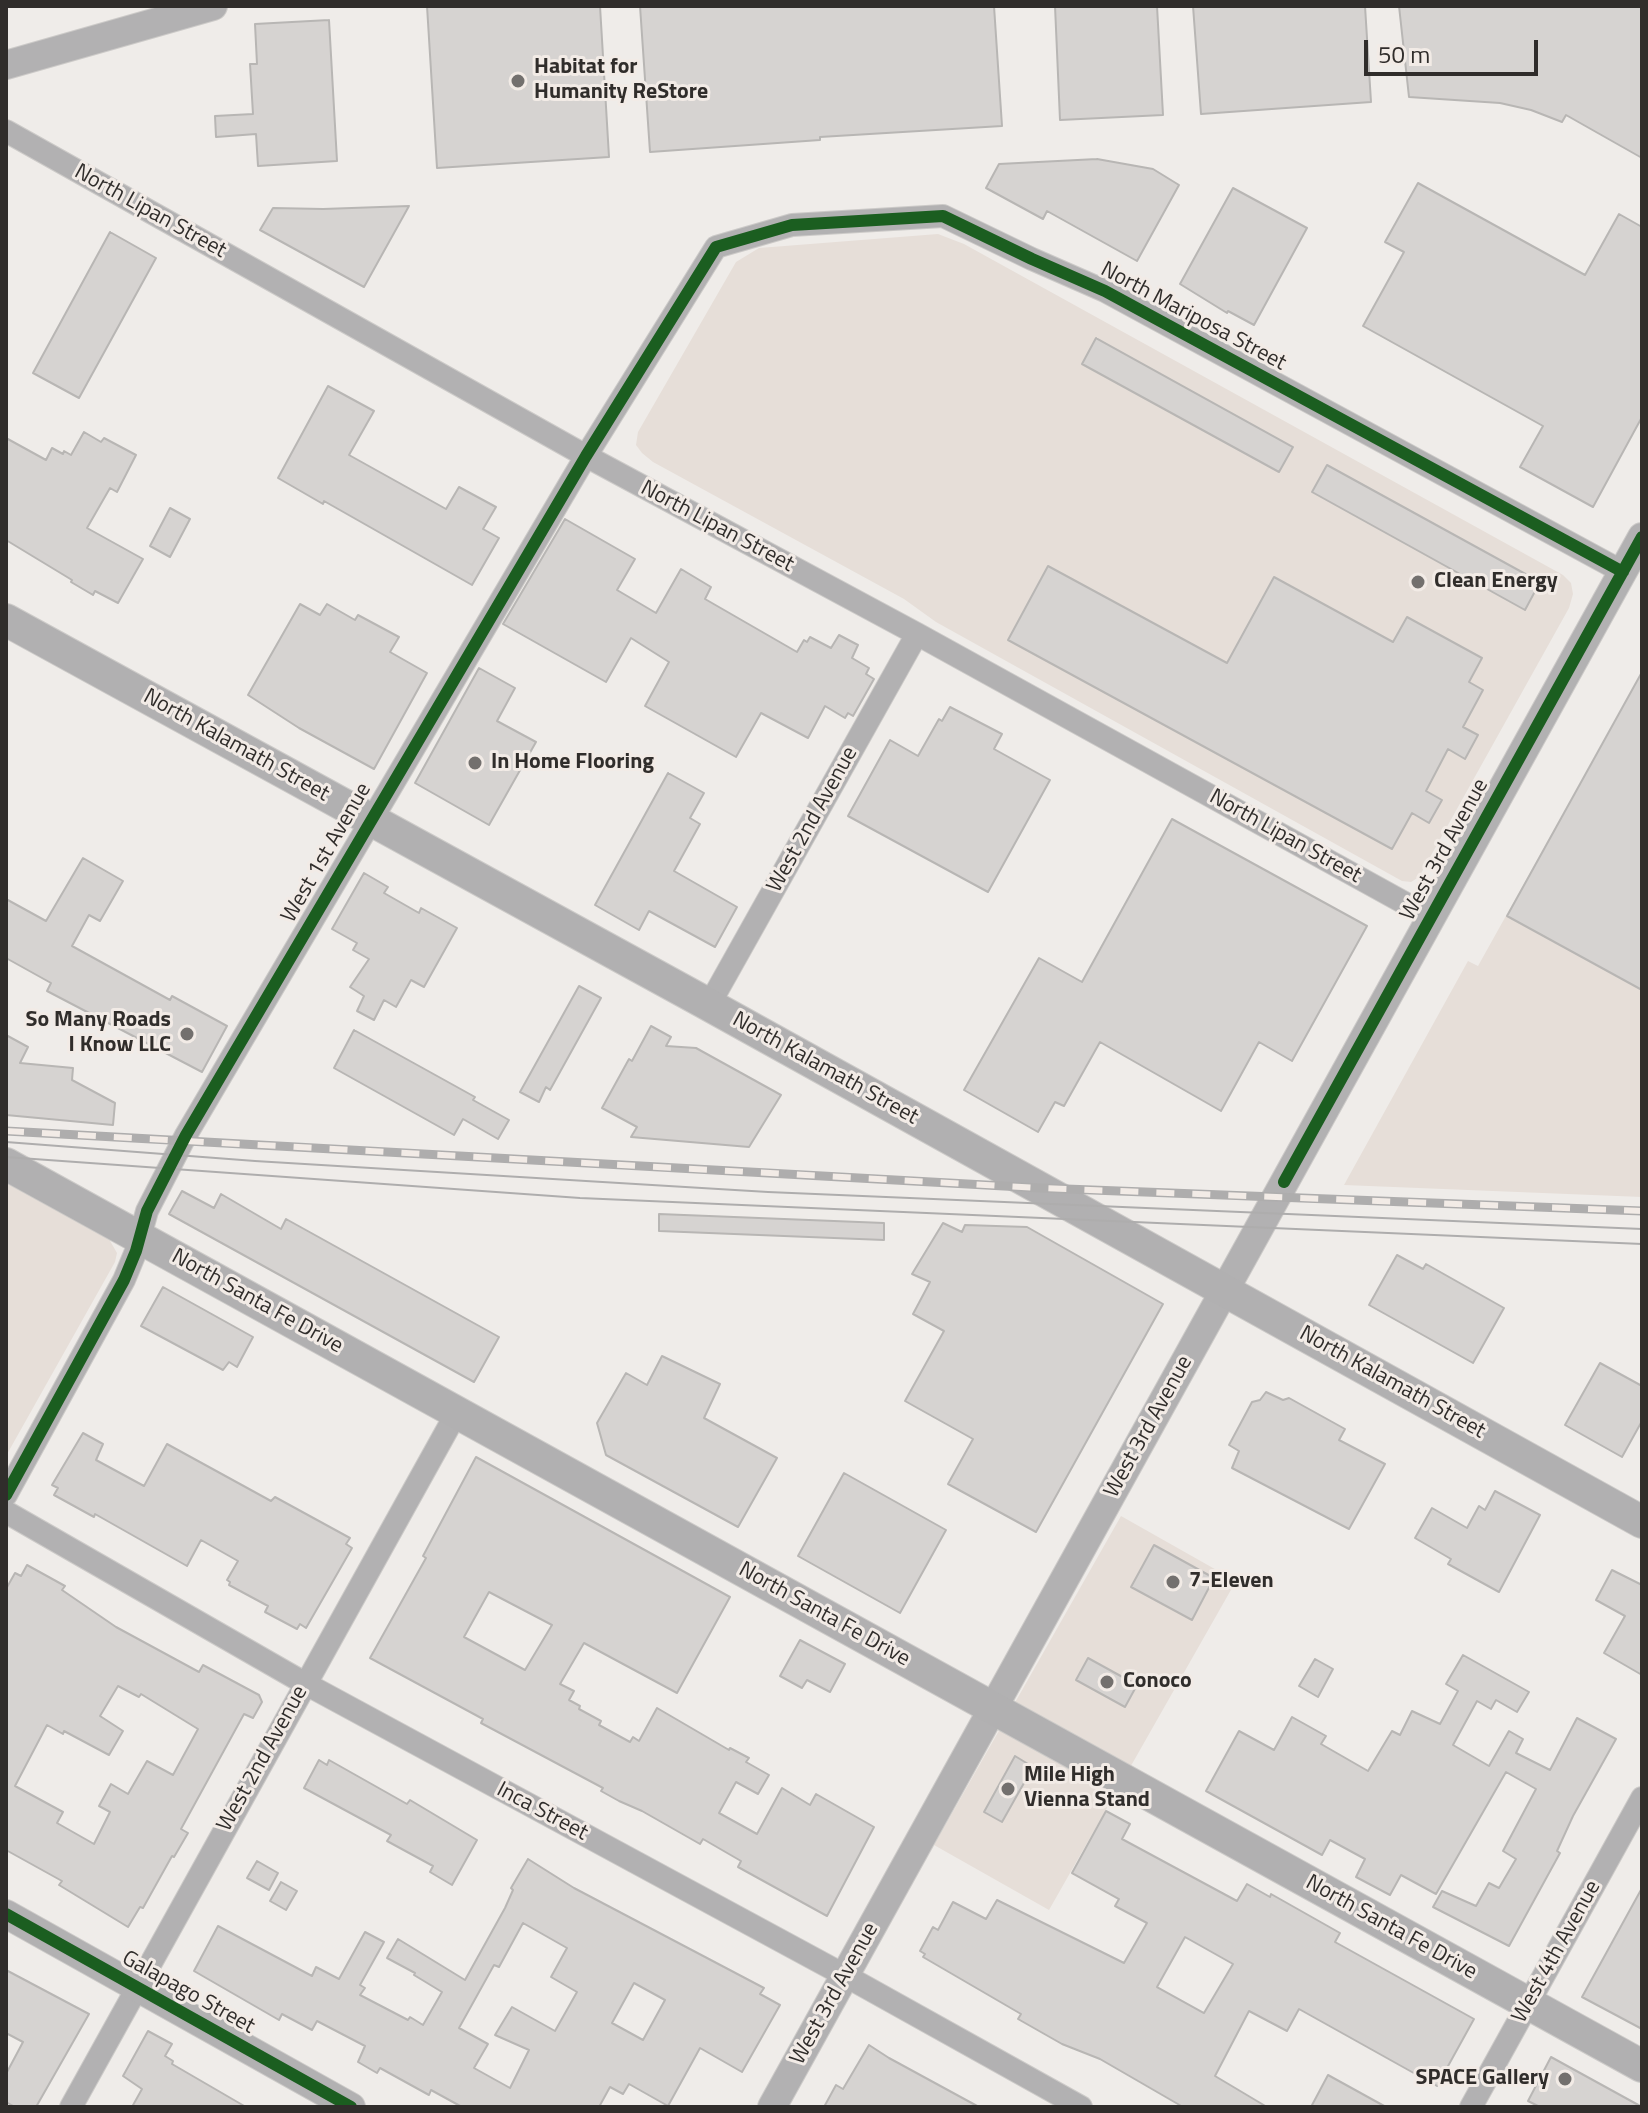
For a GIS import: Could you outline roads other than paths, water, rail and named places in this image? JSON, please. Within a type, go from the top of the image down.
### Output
[{"type":"main road","name":"North Kalamath Street","points":[[6,620],[1642,1522]]},
{"type":"main road","name":"North Santa Fe Drive","points":[[6,1164],[1642,2066]]},
{"type":"street","points":[[6,65],[213,6]]},
{"type":"street","name":"North Lipan Street","points":[[6,131],[586,456],[917,634],[1430,917]]},
{"type":"street","name":"North Mariposa Street","points":[[716,247],[792,225],[943,216],[1105,291],[1623,572]]},
{"type":"street","name":"West 1st Avenue","points":[[6,1495],[124,1280],[143,1220],[183,1141],[586,456],[716,247]]},
{"type":"street","name":"West 3rd Avenue","points":[[772,2107],[1642,537]]},
{"type":"street","name":"West 2nd Avenue","points":[[709,1005],[917,634]]},
{"type":"street","name":"West 2nd Avenue","points":[[71,2107],[457,1412]]},
{"type":"street","name":"Inca Street","points":[[6,1512],[306,1684],[1081,2107]]},
{"type":"street","name":"West 4th Avenue","points":[[1471,2107],[1642,1798]]},
{"type":"street","name":"Galapago Street","points":[[6,1914],[351,2107]]},
{"type":"tram line","points":[[6,1142],[255,1161],[768,1192],[1642,1229]]},
{"type":"tram line","points":[[6,1157],[580,1198],[1642,1244]]},
{"type":"railway","points":[[6,1131],[1040,1188],[1642,1211]]},
{"type":"place","name":"Habitat for Humanity ReStore","points":[[518,81]]},
{"type":"place","name":"Clean Energy","points":[[1418,582]]},
{"type":"place","name":"In Home Flooring","points":[[475,763]]},
{"type":"place","name":"So Many Roads I Know LLC","points":[[187,1034]]},
{"type":"place","name":"7-Eleven","points":[[1173,1582]]},
{"type":"place","name":"Conoco","points":[[1107,1682]]},
{"type":"place","name":"Mile High Vienna Stand","points":[[1008,1789]]},
{"type":"place","name":"SPACE Gallery","points":[[1565,2079]]}]
